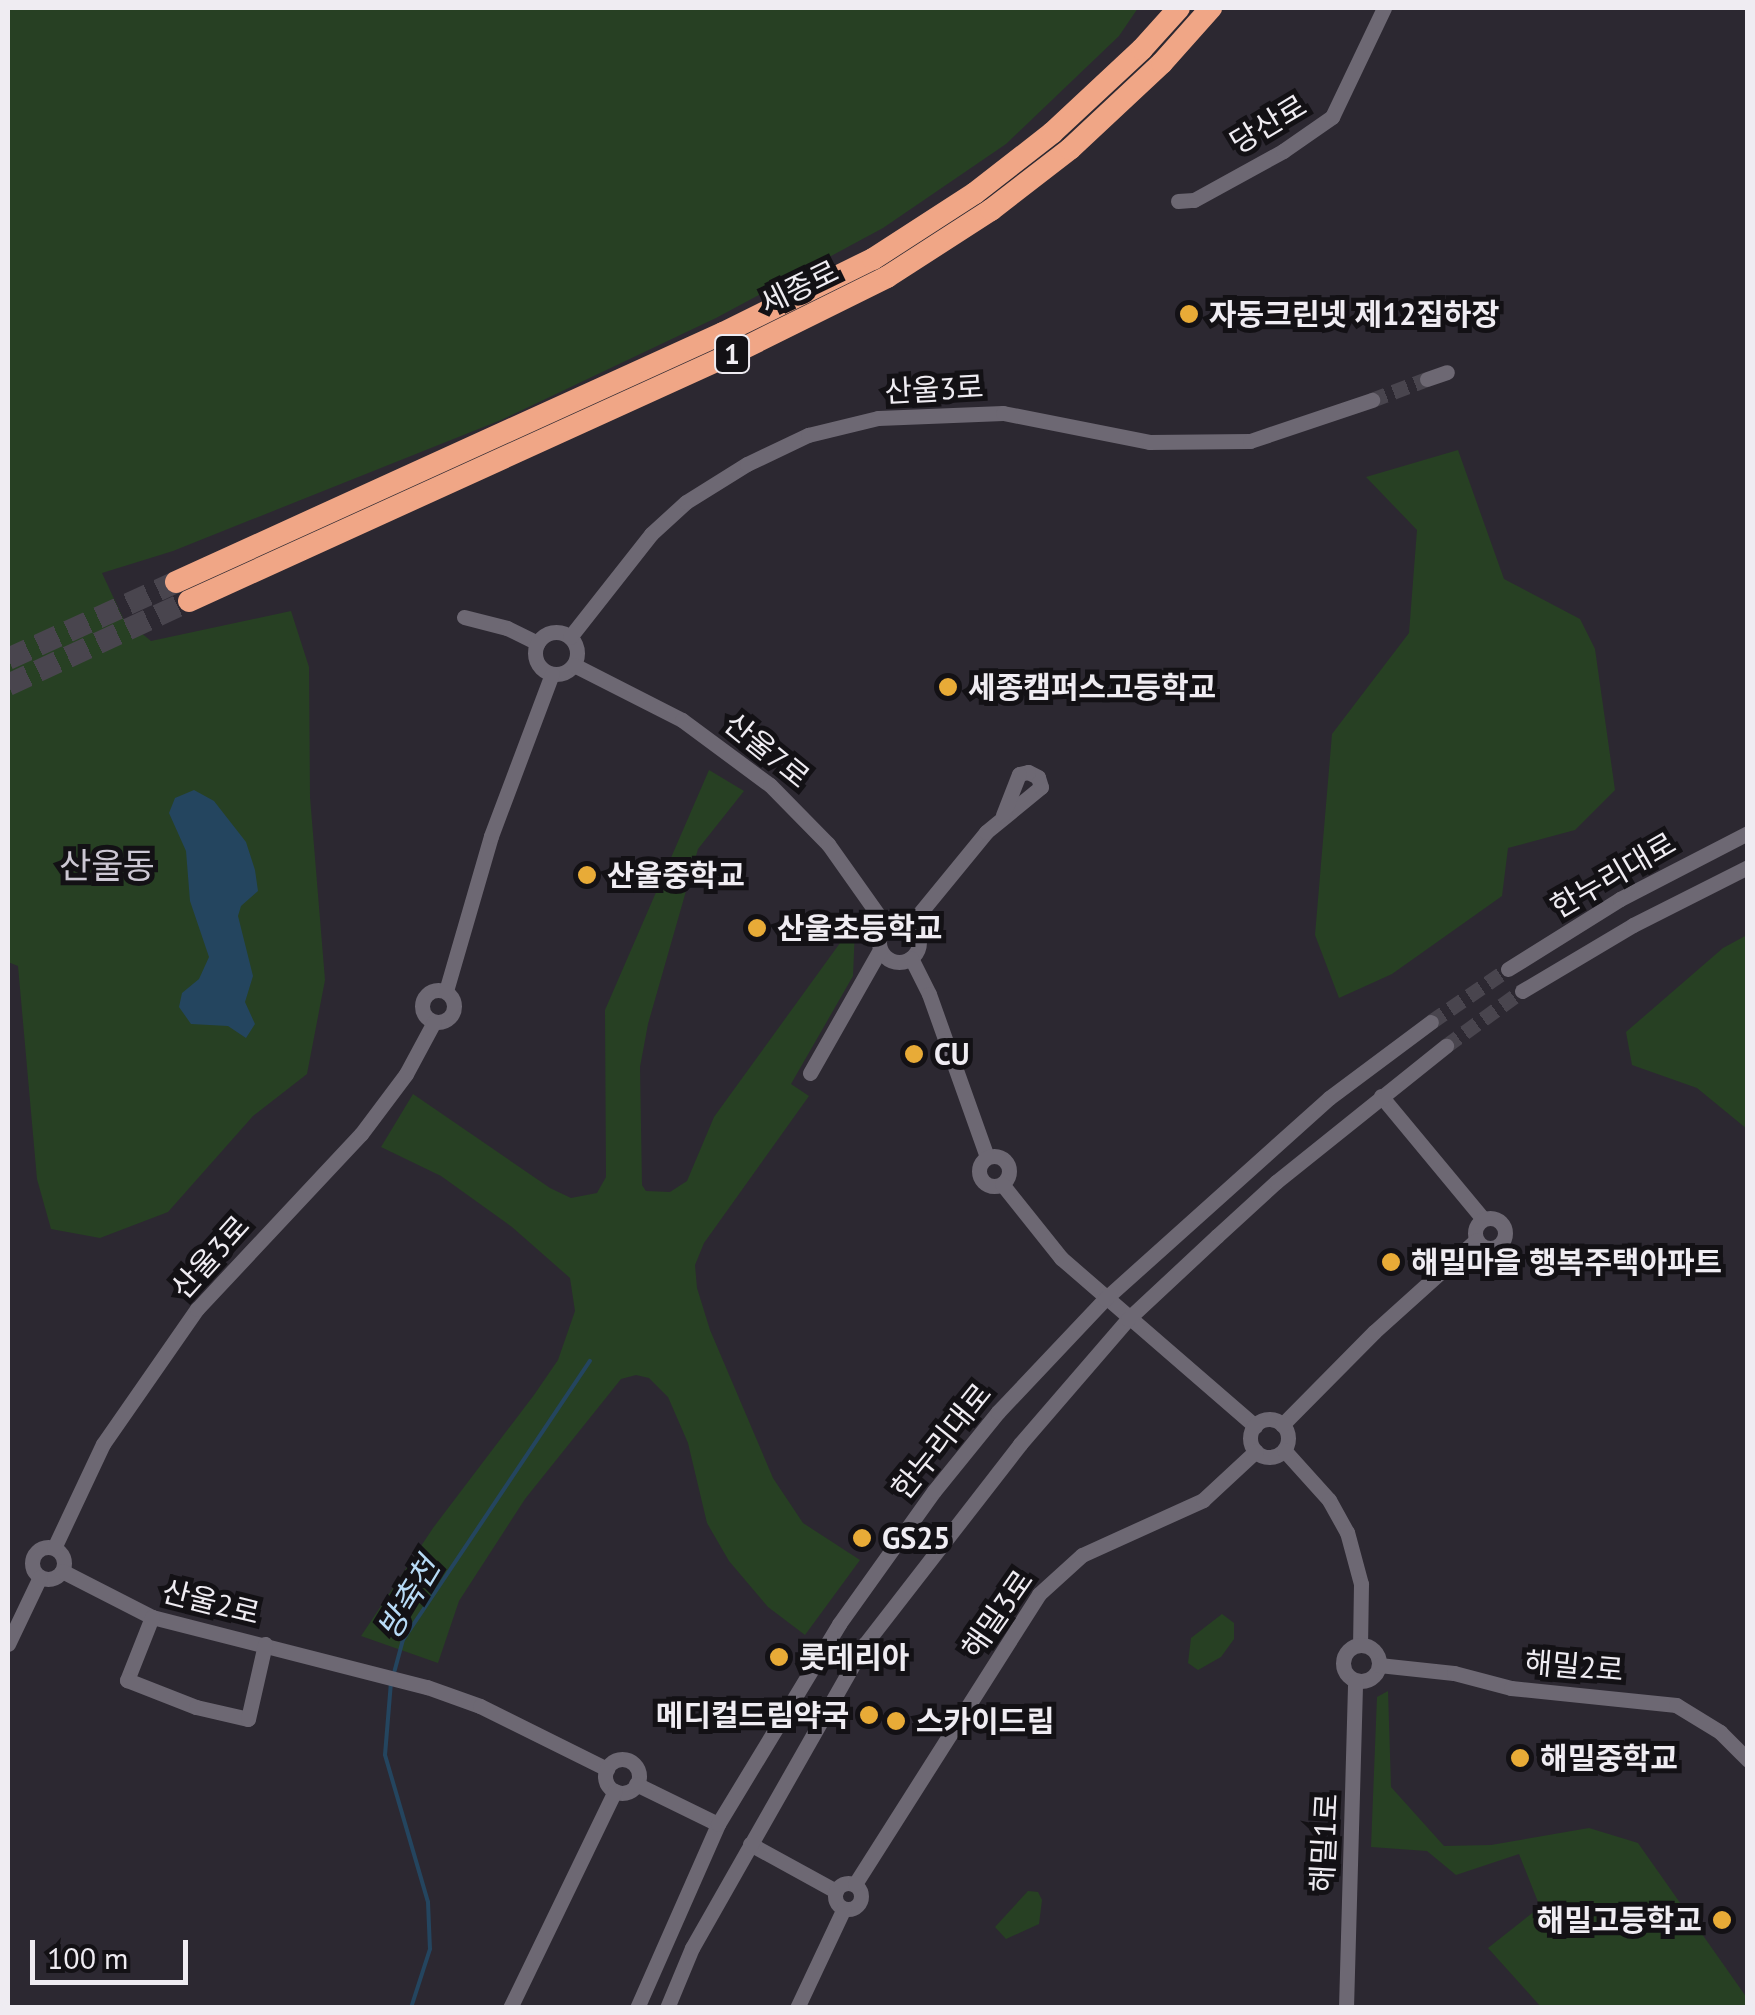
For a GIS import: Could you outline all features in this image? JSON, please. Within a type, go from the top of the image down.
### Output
[{"type":"highway","name":"세종로","points":[[1178,8],[1142,49],[1052,133],[975,193],[872,259],[182,591],[736,352],[888,277],[992,210],[1070,149],[1162,63],[1211,8]]},
{"type":"street","name":"당산로","points":[[1178,202],[1194,200],[1284,151],[1332,117],[1384,8]]},
{"type":"street","points":[[1427,379],[1448,372]]},
{"type":"street","name":"산울3로","points":[[570,637],[643,544],[686,502],[748,464],[808,435],[878,418],[1003,414],[1149,442],[1250,440],[1372,400]]},
{"type":"street","points":[[464,618],[508,628],[538,643]]},
{"type":"street","points":[[550,633],[570,637],[577,649],[574,665],[566,672],[552,674],[536,662],[538,643],[550,633]]},
{"type":"street","name":"산울7로","points":[[574,665],[682,720],[746,765],[828,844],[886,926]]},
{"type":"street","points":[[446,991],[491,836],[552,674]]},
{"type":"street","points":[[910,925],[1003,815]]},
{"type":"street","name":"한누리대로","points":[[1508,969],[1620,899],[1748,833]]},
{"type":"street","name":"한누리대로","points":[[1522,992],[1633,924],[1748,867]]},
{"type":"street","points":[[810,1073],[880,950],[879,937],[886,926],[898,922],[910,925],[919,942],[911,958],[896,962],[880,950]]},
{"type":"street","points":[[911,958],[929,994],[987,1157],[998,1156],[1006,1161],[1008,1176],[1002,1184],[1061,1258],[1255,1426]]},
{"type":"street","points":[[446,991],[454,1000],[454,1010],[449,1019],[434,1022],[423,1011],[423,1000],[430,992],[446,991]]},
{"type":"street","name":"산울3로","points":[[54,1548],[103,1444],[197,1310],[360,1134],[406,1074],[434,1022]]},
{"type":"street","name":"한누리대로","points":[[636,2008],[718,1824],[786,1708],[889,1550],[998,1412],[1105,1299],[1329,1098],[1430,1022]]},
{"type":"street","points":[[667,2008],[692,1948],[865,1644],[1020,1444],[1128,1319],[1276,1182],[1446,1046]]},
{"type":"street","points":[[1381,1096],[1483,1218],[1498,1219],[1504,1236],[1489,1248],[1476,1240],[1474,1230],[1483,1218]]},
{"type":"street","points":[[1282,1425],[1374,1332],[1476,1240]]},
{"type":"street","points":[[1265,1420],[1282,1425],[1288,1435],[1284,1450],[1270,1457],[1256,1452],[1251,1442],[1255,1426],[1265,1420]]},
{"type":"street","points":[[1284,1450],[1329,1500],[1347,1532],[1361,1584],[1360,1645]]},
{"type":"street","name":"해밀3로","points":[[855,1884],[1039,1594],[1082,1556],[1203,1500],[1256,1452]]},
{"type":"street","points":[[54,1548],[64,1560],[62,1571],[54,1578],[40,1578],[32,1567],[32,1557],[39,1549],[54,1548]]},
{"type":"street","name":"산울2로","points":[[62,1571],[152,1618],[427,1686],[480,1706],[607,1769]]},
{"type":"street","points":[[8,1644],[40,1578]]},
{"type":"street","points":[[152,1618],[127,1680],[196,1707],[248,1719],[265,1644]]},
{"type":"street","points":[[1360,1645],[1374,1651],[1378,1665],[1372,1678],[1355,1681],[1346,1674],[1342,1662],[1347,1651],[1360,1645]]},
{"type":"street","name":"해밀2로","points":[[1378,1665],[1454,1673],[1512,1688],[1676,1705],[1720,1732],[1748,1760]]},
{"type":"street","name":"해밀1로","points":[[1346,2008],[1355,1681]]},
{"type":"street","points":[[619,1760],[630,1762],[637,1770],[636,1784],[628,1792],[615,1791],[606,1780],[607,1769],[619,1760]]},
{"type":"street","points":[[636,1784],[718,1824]]},
{"type":"street","points":[[510,2008],[615,1791]]},
{"type":"street","points":[[750,1844],[836,1891]]},
{"type":"street","points":[[846,1883],[855,1884],[861,1900],[856,1906],[844,1908],[837,1903],[836,1891],[846,1883]]},
{"type":"street","points":[[797,2008],[844,1908]]},
{"type":"green space","points":[[8,8],[1138,8],[1119,36],[1006,144],[883,228],[716,318],[501,420],[173,551],[102,573],[123,618],[151,641],[291,611],[309,667],[310,797],[325,980],[307,1074],[253,1116],[168,1212],[100,1238],[51,1229],[37,1179],[18,966],[8,962]]},
{"type":"green space","points":[[1458,450],[1504,579],[1580,619],[1595,649],[1615,790],[1575,830],[1508,848],[1502,896],[1392,974],[1339,998],[1315,935],[1332,734],[1409,633],[1417,530],[1366,477]]},
{"type":"green space","points":[[709,770],[744,791],[698,849],[648,1024],[640,1067],[642,1185],[646,1191],[670,1192],[687,1181],[714,1117],[840,943],[845,922],[855,928],[853,976],[791,1084],[809,1096],[704,1243],[695,1265],[697,1288],[710,1330],[773,1478],[803,1523],[860,1560],[805,1635],[768,1607],[729,1561],[707,1523],[688,1443],[668,1397],[649,1378],[636,1375],[621,1379],[525,1499],[459,1601],[438,1663],[361,1636],[433,1528],[558,1360],[575,1311],[570,1278],[512,1227],[441,1176],[381,1147],[413,1094],[550,1188],[571,1198],[597,1193],[606,1177],[605,1010]]},
{"type":"green space","points":[[1747,935],[1747,1129],[1697,1088],[1632,1065],[1626,1032],[1723,948]]},
{"type":"green space","points":[[1222,1614],[1234,1623],[1234,1639],[1221,1657],[1198,1670],[1188,1663],[1191,1638]]},
{"type":"green space","points":[[1388,1691],[1391,1787],[1444,1846],[1491,1845],[1589,1828],[1638,1843],[1747,1998],[1747,2007],[1541,2007],[1488,1948],[1540,1907],[1519,1854],[1456,1875],[1427,1851],[1371,1847],[1377,1697]]},
{"type":"green space","points":[[1028,1891],[1038,1892],[1042,1900],[1039,1924],[1006,1939],[995,1927]]},
{"type":"water","points":[[194,790],[214,801],[246,842],[255,870],[258,891],[241,906],[238,916],[253,976],[245,1002],[255,1024],[246,1038],[228,1026],[191,1024],[179,1007],[182,993],[199,979],[209,957],[190,901],[186,851],[169,813],[175,798]]},
{"type":"waterway","name":"방축천","points":[[394,1673],[403,1640],[590,1361]]},
{"type":"waterway","name":"방축천","points":[[391,1682],[385,1755],[428,1902],[430,1949],[411,2008]]},
{"type":"tunnel","points":[[1372,400],[1427,379]]},
{"type":"tunnel","points":[[8,659],[176,582]]},
{"type":"tunnel","points":[[8,685],[189,601]]},
{"type":"tunnel","points":[[1431,1022],[1508,969]]},
{"type":"tunnel","points":[[1446,1046],[1522,991]]},
{"type":"place","name":"자동크린넷 제12집하장","points":[[1189,314]]},
{"type":"place","name":"세종캠퍼스고등학교","points":[[948,687]]},
{"type":"place","name":"산울중학교","points":[[587,875]]},
{"type":"place","name":"산울초등학교","points":[[757,928]]},
{"type":"place","name":"CU","points":[[914,1054]]},
{"type":"place","name":"해밀마을 행복주택아파트","points":[[1391,1262]]},
{"type":"place","name":"GS25","points":[[862,1538]]},
{"type":"place","name":"롯데리아","points":[[779,1657]]},
{"type":"place","name":"메디컬드림약국","points":[[869,1715]]},
{"type":"place","name":"스카이드림","points":[[896,1721]]},
{"type":"place","name":"해밀중학교","points":[[1520,1758]]},
{"type":"place","name":"해밀고등학교","points":[[1722,1920]]},
{"type":"district","name":"산울동","points":[[107,865]]}]
